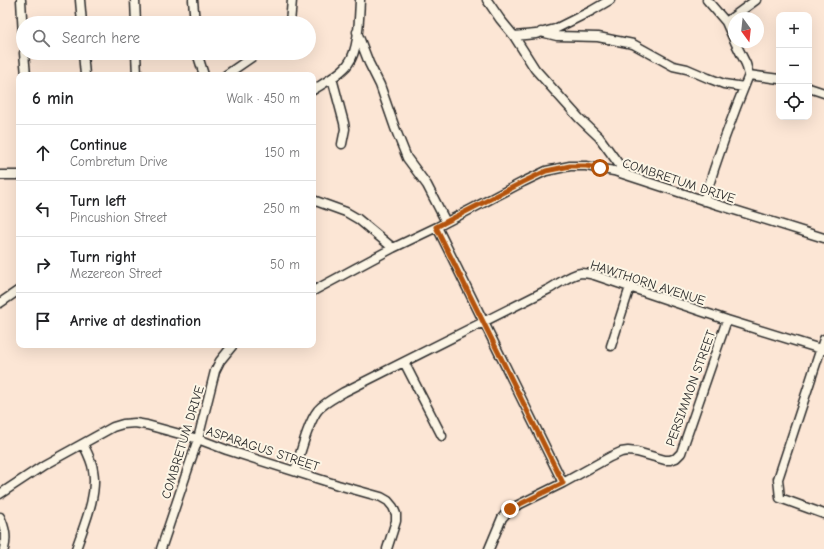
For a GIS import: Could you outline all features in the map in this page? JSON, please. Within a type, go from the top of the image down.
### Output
[{"type":"street","points":[[21,0],[22,16]]},
{"type":"street","points":[[80,0],[81,16]]},
{"type":"street","points":[[135,0],[136,16]]},
{"type":"street","points":[[194,0],[195,16]]},
{"type":"street","points":[[291,16],[292,0]]},
{"type":"street","points":[[316,88],[348,65],[352,58],[355,49],[360,0]]},
{"type":"street","points":[[487,0],[536,69],[579,118],[599,137],[626,174]]},
{"type":"street","points":[[514,36],[555,29],[610,0]]},
{"type":"street","points":[[707,0],[728,26]]},
{"type":"street","points":[[726,22],[756,0]]},
{"type":"street","points":[[357,32],[369,63],[380,85],[407,158],[427,185],[446,222]]},
{"type":"street","points":[[541,32],[557,36],[598,37],[633,44],[673,66],[687,69],[724,84],[744,87]]},
{"type":"street","points":[[704,201],[716,162],[749,75],[746,64],[738,48]]},
{"type":"street","points":[[25,60],[26,72]]},
{"type":"street","points":[[84,60],[85,72]]},
{"type":"street","points":[[136,60],[137,72]]},
{"type":"street","points":[[200,60],[203,72]]},
{"type":"street","points":[[230,72],[248,60]]},
{"type":"street","points":[[749,75],[776,79]]},
{"type":"street","points":[[332,78],[344,123],[345,130],[342,144]]},
{"type":"street","points":[[812,89],[824,93]]},
{"type":"street","name":"COMBRETUM DRIVE","points":[[316,289],[393,248],[523,182],[546,171],[570,166],[600,168],[626,174],[704,201],[824,238]]},
{"type":"street","points":[[0,175],[16,175]]},
{"type":"street","points":[[316,201],[346,212],[358,219],[393,248]]},
{"type":"street","points":[[436,227],[563,483],[510,509],[502,518],[489,549]]},
{"type":"street","name":"HAWTHORN AVENUE","points":[[295,471],[307,432],[317,411],[323,405],[344,392],[580,273],[594,275],[727,320],[822,349]]},
{"type":"street","points":[[611,346],[630,287]]},
{"type":"street","points":[[0,303],[16,292]]},
{"type":"street","name":"PERSIMMON STREET","points":[[563,483],[621,452],[637,452],[665,460],[676,458],[684,447],[727,320]]},
{"type":"street","points":[[824,339],[822,349],[778,479],[780,498],[824,514]]},
{"type":"street","name":"COMBRETUM DRIVE","points":[[161,549],[198,439],[215,371],[231,348]]},
{"type":"street","points":[[404,362],[442,436]]},
{"type":"street","name":"ASPARAGUS STREET","points":[[0,494],[44,465],[113,427],[123,424],[147,425],[198,439],[227,450],[381,497],[388,501],[396,514],[396,521],[387,549]]},
{"type":"street","points":[[76,549],[90,508],[94,481],[89,456],[83,444]]},
{"type":"street","points":[[0,517],[6,535],[4,549]]},
{"type":"route","points":[[510,509],[563,483],[436,227],[546,171],[570,166],[600,168]]}]
